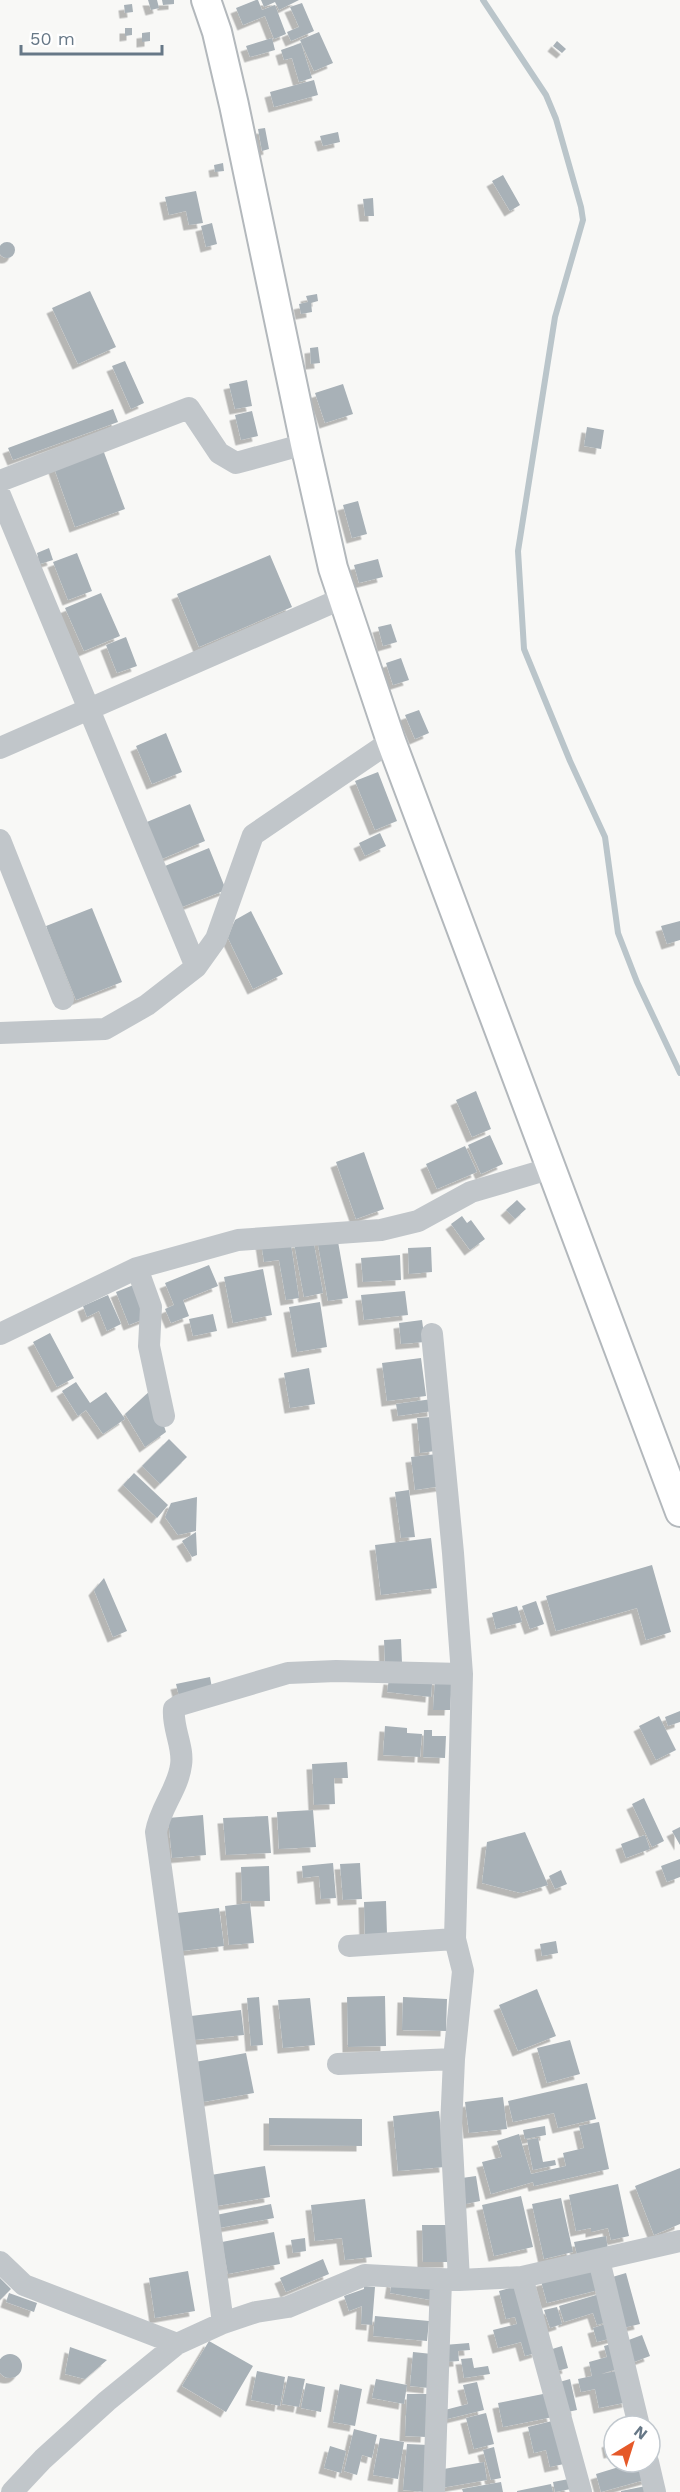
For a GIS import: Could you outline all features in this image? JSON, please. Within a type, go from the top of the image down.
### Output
[{"type":"main road","points":[[206,0],[234,105],[304,444],[342,597],[391,741],[680,1512]]},
{"type":"street","points":[[0,481],[189,408],[219,453],[236,463],[304,444]]},
{"type":"street","points":[[0,495],[195,967]]},
{"type":"street","points":[[0,748],[342,597]]},
{"type":"street","points":[[0,1033],[105,1029],[147,1005],[195,967],[216,939],[253,835],[391,741]]},
{"type":"street","points":[[0,840],[63,999]]},
{"type":"street","points":[[0,1334],[137,1268],[238,1240],[381,1230],[418,1221],[471,1192],[552,1168]]},
{"type":"street","points":[[137,1268],[151,1307],[149,1347],[164,1416]]},
{"type":"street","points":[[432,1334],[462,1674],[455,1939],[463,1971],[454,2059],[451,2127],[450,2280],[434,2492]]},
{"type":"street","points":[[223,2323],[156,1832],[158,1821],[178,1778],[182,1763],[174,1709],[180,1705],[288,1673],[336,1671],[462,1674]]},
{"type":"street","points":[[349,1946],[455,1939]]},
{"type":"street","points":[[338,2064],[454,2059]]},
{"type":"street","points":[[12,2492],[43,2459],[107,2401],[177,2344],[223,2323],[256,2312],[288,2307],[365,2275],[450,2280],[522,2277],[680,2241]]},
{"type":"street","points":[[599,2260],[636,2414]]},
{"type":"street","points":[[0,2262],[24,2285],[177,2344]]},
{"type":"street","points":[[522,2277],[581,2492]]},
{"type":"street","points":[[651,2474],[655,2492]]},
{"type":"building","points":[[148,0],[157,0],[159,8],[151,10]]},
{"type":"building","points":[[162,0],[174,0],[174,4],[163,5]]},
{"type":"building","points":[[256,0],[262,10],[275,5],[286,34],[274,39],[265,16],[243,25],[236,8]]},
{"type":"building","points":[[261,0],[299,0],[279,10],[275,2],[264,7]]},
{"type":"building","points":[[302,3],[314,31],[291,41],[287,32],[299,27],[290,7]]},
{"type":"building","points":[[132,4],[133,12],[125,13],[124,5]]},
{"type":"building","points":[[125,28],[132,28],[132,35],[125,36]]},
{"type":"building","points":[[150,32],[150,41],[142,42],[142,33]]},
{"type":"building","points":[[319,32],[333,63],[314,71],[300,40]]},
{"type":"building","points":[[272,38],[275,50],[250,57],[246,46]]},
{"type":"building","points":[[557,41],[566,49],[562,53],[553,46]]},
{"type":"building","points":[[301,43],[312,78],[299,82],[292,58],[284,60],[281,50]]},
{"type":"building","points":[[314,80],[318,95],[274,107],[270,92]]},
{"type":"building","points":[[265,128],[269,149],[262,151],[258,129]]},
{"type":"building","points":[[338,132],[340,142],[323,146],[320,136]]},
{"type":"building","points":[[223,163],[224,171],[215,172],[214,165]]},
{"type":"building","points":[[503,175],[520,205],[510,211],[492,181]]},
{"type":"building","points":[[196,191],[203,223],[189,225],[186,211],[169,215],[165,197]]},
{"type":"building","points":[[373,198],[374,216],[365,216],[363,199]]},
{"type":"building","points":[[212,223],[217,244],[206,247],[201,226]]},
{"type":"building","points":[[4,242],[10,242],[15,250],[13,256],[4,258],[-1,253],[-1,247]]},
{"type":"building","points":[[90,291],[116,347],[78,364],[52,308]]},
{"type":"building","points":[[317,294],[318,301],[311,303],[312,312],[301,314],[299,304],[308,302],[306,296]]},
{"type":"building","points":[[318,347],[320,363],[311,364],[310,348]]},
{"type":"building","points":[[125,361],[144,403],[131,409],[112,366]]},
{"type":"building","points":[[247,380],[252,406],[235,409],[229,384]]},
{"type":"building","points":[[343,384],[353,414],[325,423],[315,393]]},
{"type":"building","points":[[113,409],[118,422],[13,460],[8,448]]},
{"type":"building","points":[[252,411],[258,436],[241,440],[235,415]]},
{"type":"building","points":[[587,427],[604,430],[601,449],[584,446]]},
{"type":"building","points":[[102,447],[125,509],[75,527],[53,465]]},
{"type":"building","points":[[358,501],[367,534],[352,538],[343,505]]},
{"type":"building","points":[[49,548],[53,560],[40,564],[37,553]]},
{"type":"building","points":[[77,553],[92,591],[68,600],[53,562]]},
{"type":"building","points":[[270,555],[292,607],[199,647],[177,594]]},
{"type":"building","points":[[378,559],[383,577],[359,583],[354,565]]},
{"type":"building","points":[[101,593],[120,636],[84,651],[65,608]]},
{"type":"building","points":[[391,624],[397,642],[383,646],[378,627]]},
{"type":"building","points":[[126,637],[137,666],[117,673],[106,645]]},
{"type":"building","points":[[401,658],[409,680],[393,685],[386,663]]},
{"type":"building","points":[[419,710],[429,733],[415,739],[405,715]]},
{"type":"building","points":[[166,733],[182,772],[152,784],[136,746]]},
{"type":"building","points":[[378,772],[397,821],[375,830],[355,781]]},
{"type":"building","points":[[190,804],[205,841],[157,861],[142,824]]},
{"type":"building","points":[[380,833],[386,846],[365,856],[359,843]]},
{"type":"building","points":[[209,848],[226,890],[182,907],[165,866]]},
{"type":"building","points":[[92,908],[122,982],[76,1000],[46,926]]},
{"type":"building","points":[[251,911],[283,974],[253,989],[228,938],[235,920]]},
{"type":"building","points":[[680,921],[680,940],[667,944],[661,926]]},
{"type":"building","points":[[476,1091],[491,1129],[472,1137],[456,1100]]},
{"type":"building","points":[[490,1135],[503,1164],[481,1174],[468,1145]]},
{"type":"building","points":[[465,1146],[477,1172],[437,1189],[426,1164]]},
{"type":"building","points":[[364,1152],[384,1209],[356,1219],[336,1162]]},
{"type":"building","points":[[517,1200],[526,1209],[515,1219],[506,1210]]},
{"type":"building","points":[[462,1216],[467,1223],[471,1220],[485,1239],[470,1250],[451,1224]]},
{"type":"building","points":[[337,1236],[348,1298],[328,1301],[317,1239]]},
{"type":"building","points":[[290,1238],[299,1298],[286,1300],[279,1260],[264,1262],[261,1242]]},
{"type":"building","points":[[313,1239],[323,1293],[304,1297],[294,1243]]},
{"type":"building","points":[[431,1247],[432,1272],[409,1274],[408,1248]]},
{"type":"building","points":[[400,1255],[401,1280],[363,1282],[361,1258]]},
{"type":"building","points":[[209,1265],[218,1286],[183,1300],[189,1316],[171,1323],[165,1309],[174,1305],[165,1283]]},
{"type":"building","points":[[263,1269],[272,1315],[233,1323],[224,1277]]},
{"type":"building","points":[[136,1284],[149,1317],[129,1325],[116,1292]]},
{"type":"building","points":[[405,1291],[408,1315],[364,1320],[361,1295]]},
{"type":"building","points":[[108,1295],[121,1324],[107,1331],[99,1311],[87,1317],[83,1306]]},
{"type":"building","points":[[320,1302],[327,1347],[297,1352],[289,1307]]},
{"type":"building","points":[[213,1314],[217,1331],[193,1336],[189,1319]]},
{"type":"building","points":[[422,1320],[425,1342],[401,1344],[399,1323]]},
{"type":"building","points":[[50,1333],[74,1378],[57,1387],[33,1342]]},
{"type":"building","points":[[421,1358],[426,1396],[387,1401],[382,1363]]},
{"type":"building","points":[[309,1368],[315,1404],[290,1408],[284,1373]]},
{"type":"building","points":[[76,1382],[90,1403],[106,1392],[125,1419],[103,1434],[86,1410],[78,1416],[62,1391]]},
{"type":"building","points":[[152,1389],[166,1432],[145,1447],[125,1414]]},
{"type":"building","points":[[432,1399],[433,1411],[398,1416],[396,1404]]},
{"type":"building","points":[[432,1417],[435,1451],[420,1453],[417,1418]]},
{"type":"building","points":[[169,1439],[187,1457],[160,1484],[142,1466]]},
{"type":"building","points":[[437,1454],[442,1486],[415,1490],[411,1457]]},
{"type":"building","points":[[134,1473],[168,1505],[157,1518],[123,1485]]},
{"type":"building","points":[[409,1490],[415,1537],[401,1538],[395,1492]]},
{"type":"building","points":[[197,1497],[196,1531],[178,1535],[165,1517],[171,1503]]},
{"type":"building","points":[[196,1532],[197,1555],[192,1557],[182,1541]]},
{"type":"building","points":[[431,1538],[437,1588],[381,1595],[375,1545]]},
{"type":"building","points":[[652,1565],[671,1632],[646,1640],[637,1608],[556,1631],[546,1596]]},
{"type":"building","points":[[104,1578],[127,1631],[113,1637],[94,1590]]},
{"type":"building","points":[[536,1601],[544,1624],[530,1629],[522,1606]]},
{"type":"building","points":[[517,1606],[522,1622],[496,1629],[492,1613]]},
{"type":"building","points":[[401,1639],[402,1663],[385,1663],[384,1640]]},
{"type":"building","points":[[210,1677],[212,1688],[179,1696],[176,1684]]},
{"type":"building","points":[[389,1679],[432,1684],[431,1697],[387,1692]]},
{"type":"building","points":[[435,1679],[452,1680],[450,1710],[433,1710]]},
{"type":"building","points":[[680,1711],[680,1722],[668,1726],[665,1717]]},
{"type":"building","points":[[659,1716],[676,1750],[656,1760],[639,1726]]},
{"type":"building","points":[[385,1726],[407,1728],[407,1733],[422,1734],[420,1757],[383,1755]]},
{"type":"building","points":[[424,1730],[432,1730],[432,1736],[446,1736],[445,1758],[423,1757]]},
{"type":"building","points":[[347,1762],[348,1778],[334,1778],[335,1804],[314,1805],[312,1764]]},
{"type":"building","points":[[644,1798],[664,1841],[652,1847],[632,1804]]},
{"type":"building","points":[[313,1810],[316,1847],[279,1849],[277,1812]]},
{"type":"building","points":[[203,1815],[206,1855],[172,1858],[168,1818]]},
{"type":"building","points":[[268,1816],[271,1853],[226,1855],[223,1818]]},
{"type":"building","points":[[680,1827],[680,1845],[672,1831]]},
{"type":"building","points":[[525,1832],[548,1885],[521,1893],[482,1883],[487,1842]]},
{"type":"building","points":[[645,1835],[650,1849],[626,1858],[621,1844]]},
{"type":"building","points":[[680,1859],[680,1877],[667,1882],[661,1866]]},
{"type":"building","points":[[333,1863],[336,1898],[321,1899],[319,1876],[303,1878],[302,1866]]},
{"type":"building","points":[[360,1863],[362,1899],[343,1900],[340,1864]]},
{"type":"building","points":[[269,1866],[270,1901],[242,1901],[241,1867]]},
{"type":"building","points":[[561,1870],[567,1884],[555,1889],[549,1876]]},
{"type":"building","points":[[386,1901],[387,1935],[365,1936],[364,1902]]},
{"type":"building","points":[[250,1903],[254,1943],[229,1945],[225,1906]]},
{"type":"building","points":[[219,1908],[224,1946],[182,1951],[177,1913]]},
{"type":"building","points":[[556,1941],[558,1953],[542,1956],[540,1944]]},
{"type":"building","points":[[537,1989],[556,2036],[518,2051],[499,2005]]},
{"type":"building","points":[[385,1996],[386,2046],[348,2047],[347,1997]]},
{"type":"building","points":[[259,1997],[263,2045],[251,2046],[247,1998]]},
{"type":"building","points":[[403,1997],[447,1999],[446,2031],[402,2030]]},
{"type":"building","points":[[310,1998],[315,2045],[283,2048],[278,2000]]},
{"type":"building","points":[[241,2010],[244,2035],[194,2040],[191,2016]]},
{"type":"building","points":[[570,2040],[580,2074],[547,2083],[537,2048]]},
{"type":"building","points":[[246,2053],[254,2093],[203,2102],[195,2062]]},
{"type":"building","points":[[587,2083],[596,2119],[558,2128],[554,2113],[513,2122],[508,2101]]},
{"type":"building","points":[[503,2097],[507,2129],[469,2133],[465,2102]]},
{"type":"building","points":[[439,2111],[445,2167],[398,2171],[393,2116]]},
{"type":"building","points":[[269,2118],[362,2119],[362,2146],[269,2145]]},
{"type":"building","points":[[599,2122],[609,2169],[534,2186],[533,2182],[491,2194],[482,2162],[502,2157],[497,2141],[519,2134],[531,2174],[566,2166],[563,2153],[584,2148],[579,2126]]},
{"type":"building","points":[[545,2126],[546,2135],[525,2139],[523,2130]]},
{"type":"building","points":[[538,2138],[543,2162],[555,2160],[556,2165],[533,2170],[527,2140]]},
{"type":"building","points":[[265,2166],[270,2197],[217,2206],[211,2175]]},
{"type":"building","points":[[680,2168],[680,2224],[654,2235],[635,2186]]},
{"type":"building","points":[[476,2176],[480,2201],[466,2204],[462,2178]]},
{"type":"building","points":[[618,2184],[629,2236],[611,2240],[608,2228],[591,2232],[591,2228],[576,2231],[569,2195]]},
{"type":"building","points":[[521,2196],[533,2247],[494,2256],[482,2205]]},
{"type":"building","points":[[561,2198],[573,2252],[544,2259],[532,2204]]},
{"type":"building","points":[[365,2199],[372,2257],[345,2260],[342,2238],[315,2241],[311,2205]]},
{"type":"building","points":[[271,2204],[274,2218],[219,2228],[216,2215]]},
{"type":"building","points":[[422,2225],[447,2225],[449,2262],[423,2262]]},
{"type":"building","points":[[274,2232],[280,2264],[228,2274],[222,2242]]},
{"type":"building","points":[[606,2236],[608,2250],[577,2255],[574,2242]]},
{"type":"building","points":[[305,2238],[306,2251],[293,2253],[291,2240]]},
{"type":"building","points":[[323,2259],[329,2274],[286,2292],[280,2278]]},
{"type":"building","points":[[596,2267],[602,2289],[547,2303],[541,2281]]},
{"type":"building","points":[[188,2271],[195,2311],[155,2318],[149,2278]]},
{"type":"building","points":[[626,2273],[640,2324],[623,2328],[609,2278]]},
{"type":"building","points":[[0,2278],[11,2289],[0,2300]]},
{"type":"building","points":[[392,2281],[439,2290],[437,2301],[390,2293]]},
{"type":"building","points":[[521,2285],[538,2352],[525,2356],[521,2342],[498,2348],[493,2330],[517,2324],[515,2317],[506,2319],[499,2291]]},
{"type":"building","points":[[364,2286],[375,2287],[372,2325],[361,2324],[362,2306],[349,2311],[344,2296],[364,2289]]},
{"type":"building","points":[[9,2293],[37,2303],[34,2312],[6,2302]]},
{"type":"building","points":[[603,2293],[611,2321],[597,2325],[593,2313],[564,2322],[559,2306]]},
{"type":"building","points":[[557,2307],[562,2324],[550,2328],[544,2310]]},
{"type":"building","points":[[375,2316],[429,2321],[427,2341],[373,2336]]},
{"type":"building","points":[[612,2322],[616,2337],[597,2342],[593,2328]]},
{"type":"building","points":[[642,2335],[650,2356],[634,2362],[626,2341]]},
{"type":"building","points":[[209,2341],[253,2366],[226,2412],[182,2386]]},
{"type":"building","points":[[469,2343],[470,2350],[458,2351],[459,2361],[446,2362],[444,2345]]},
{"type":"building","points":[[615,2343],[621,2368],[601,2374],[622,2370],[628,2402],[599,2408],[595,2389],[581,2392],[578,2379],[592,2376],[589,2362],[607,2357],[604,2346]]},
{"type":"building","points":[[562,2346],[568,2368],[554,2372],[549,2350]]},
{"type":"building","points":[[70,2347],[107,2360],[85,2379],[65,2374]]},
{"type":"building","points":[[413,2352],[432,2354],[429,2388],[410,2386]]},
{"type":"building","points":[[10,2354],[15,2355],[21,2361],[21,2371],[15,2377],[10,2378],[5,2377],[-1,2371],[-2,2366],[-1,2361],[5,2355]]},
{"type":"building","points":[[472,2358],[474,2368],[488,2366],[490,2374],[464,2378],[461,2359]]},
{"type":"building","points":[[257,2371],[285,2377],[280,2406],[251,2400]]},
{"type":"building","points":[[288,2376],[305,2379],[299,2407],[282,2404]]},
{"type":"building","points":[[376,2379],[407,2385],[404,2404],[372,2398]]},
{"type":"building","points":[[570,2379],[577,2410],[563,2413],[556,2383]]},
{"type":"building","points":[[477,2382],[484,2410],[443,2420],[441,2411],[468,2404],[463,2385]]},
{"type":"building","points":[[306,2383],[325,2387],[321,2412],[301,2408]]},
{"type":"building","points":[[340,2384],[362,2389],[355,2426],[333,2422]]},
{"type":"building","points":[[548,2393],[553,2417],[503,2427],[498,2403]]},
{"type":"building","points":[[407,2394],[428,2394],[426,2437],[405,2436]]},
{"type":"building","points":[[486,2413],[494,2444],[474,2449],[466,2418]]},
{"type":"building","points":[[552,2421],[564,2464],[550,2467],[546,2450],[534,2453],[528,2427]]},
{"type":"building","points":[[354,2429],[377,2435],[372,2458],[362,2455],[357,2475],[344,2471]]},
{"type":"building","points":[[380,2438],[404,2442],[398,2479],[373,2475]]},
{"type":"building","points":[[407,2444],[428,2445],[424,2492],[403,2490]]},
{"type":"building","points":[[330,2446],[346,2451],[341,2473],[324,2468]]},
{"type":"building","points":[[494,2447],[501,2478],[491,2480],[483,2450]]},
{"type":"building","points":[[484,2462],[487,2480],[441,2488],[438,2470]]},
{"type":"building","points":[[602,2472],[602,2474],[647,2474],[648,2479],[601,2492],[596,2474]]},
{"type":"building","points":[[569,2479],[571,2489],[555,2492],[553,2482]]},
{"type":"building","points":[[501,2482],[503,2492],[463,2492],[462,2489]]},
{"type":"building","points":[[551,2484],[553,2492],[517,2492],[517,2491]]},
{"type":"building","points":[[651,2485],[653,2492],[621,2492],[621,2491]]},
{"type":"waterway","points":[[483,0],[546,95],[556,119],[583,220],[555,317],[518,551],[524,649],[570,761],[605,837],[618,933],[637,982],[680,1073]]}]
